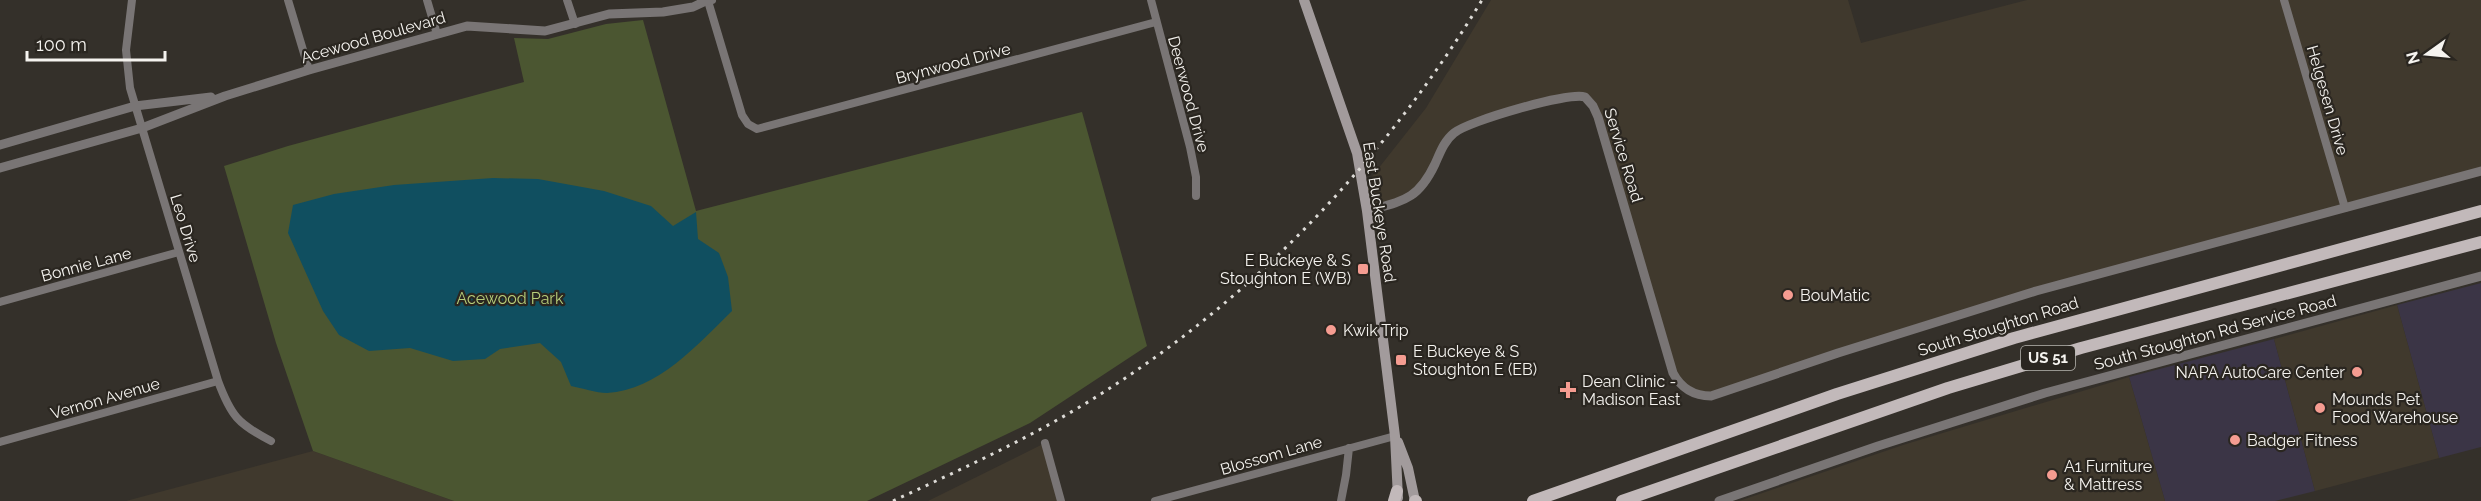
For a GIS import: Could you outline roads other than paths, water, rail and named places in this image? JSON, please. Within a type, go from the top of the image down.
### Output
[{"type":"main road","name":"East Buckeye Road","points":[[1304,0],[1353,138],[1367,211],[1395,436],[1396,498]]},
{"type":"main road","name":"South Stoughton Road","points":[[1533,501],[1837,394],[2014,338],[2481,211]]},
{"type":"main road","name":"US 51","points":[[1622,501],[1948,388],[2081,348],[2481,242]]},
{"type":"main road","name":"East Buckeye Road","points":[[1395,436],[1408,468],[1415,501]]},
{"type":"main road","points":[[1557,501],[1641,470],[1665,453]]},
{"type":"street","name":"Leo Drive","points":[[132,0],[126,35],[126,69],[135,106],[218,381],[232,414],[242,424],[271,441]]},
{"type":"street","points":[[288,0],[309,70]]},
{"type":"street","points":[[427,0],[437,34]]},
{"type":"street","points":[[567,0],[575,24]]},
{"type":"street","name":"Acewood Boulevard","points":[[0,168],[142,128],[225,96],[309,70],[467,26],[545,31],[609,14],[663,12],[693,7],[709,0]]},
{"type":"street","name":"Brynwood Drive","points":[[709,0],[742,115],[748,124],[757,129],[1156,22]]},
{"type":"street","name":"Deerwood Drive","points":[[1150,0],[1190,147],[1197,196]]},
{"type":"street","name":"Helgesen Drive","points":[[2284,0],[2345,208]]},
{"type":"street","name":"Acewood Boulevard","points":[[0,145],[135,106],[225,96]]},
{"type":"street","name":"Service Road","points":[[1367,211],[1398,202],[1417,192],[1427,181],[1446,141],[1463,125],[1565,97],[1585,97],[1593,106],[1598,117],[1673,373]]},
{"type":"street","name":"South Stoughton Road","points":[[1673,373],[1680,384],[1691,392],[1706,396],[1721,394],[1838,353],[2020,296],[2481,171]]},
{"type":"street","name":"Bonnie Lane","points":[[0,302],[179,252]]},
{"type":"street","name":"South Stoughton Rd Service Road","points":[[1719,501],[1888,443],[2045,393],[2481,276]]},
{"type":"street","name":"Vernon Avenue","points":[[0,442],[218,381]]},
{"type":"street","name":"Blossom Lane","points":[[1155,501],[1395,436]]},
{"type":"street","points":[[1046,443],[1061,501]]},
{"type":"street","points":[[1341,501],[1349,448]]},
{"type":"water","points":[[493,178],[538,179],[604,191],[651,206],[673,226],[696,212],[698,239],[719,253],[728,277],[732,311],[691,351],[660,375],[626,390],[607,393],[571,386],[561,362],[540,343],[500,349],[485,359],[453,361],[410,348],[369,351],[339,335],[323,311],[288,233],[293,205],[334,194],[394,185]]},
{"type":"railway","points":[[893,501],[1002,449],[1081,406],[1163,351],[1217,310],[1317,216],[1362,166],[1405,113],[1482,0]]},
{"type":"place","name":"E Buckeye & S Stoughton E (WB)","points":[[1363,269]]},
{"type":"place","name":"BouMatic","points":[[1788,295]]},
{"type":"place","name":"Kwik Trip","points":[[1331,330]]},
{"type":"place","name":"E Buckeye & S Stoughton E (EB)","points":[[1401,360]]},
{"type":"place","name":"NAPA AutoCare Center","points":[[2357,372]]},
{"type":"place","name":"Dean Clinic - Madison East","points":[[1568,390]]},
{"type":"place","name":"Mounds Pet Food Warehouse","points":[[2320,408]]},
{"type":"place","name":"Badger Fitness","points":[[2235,440]]},
{"type":"place","name":"A1 Furniture & Mattress","points":[[2052,475]]},
{"type":"park label","name":"Acewood Park","points":[[510,298]]}]
